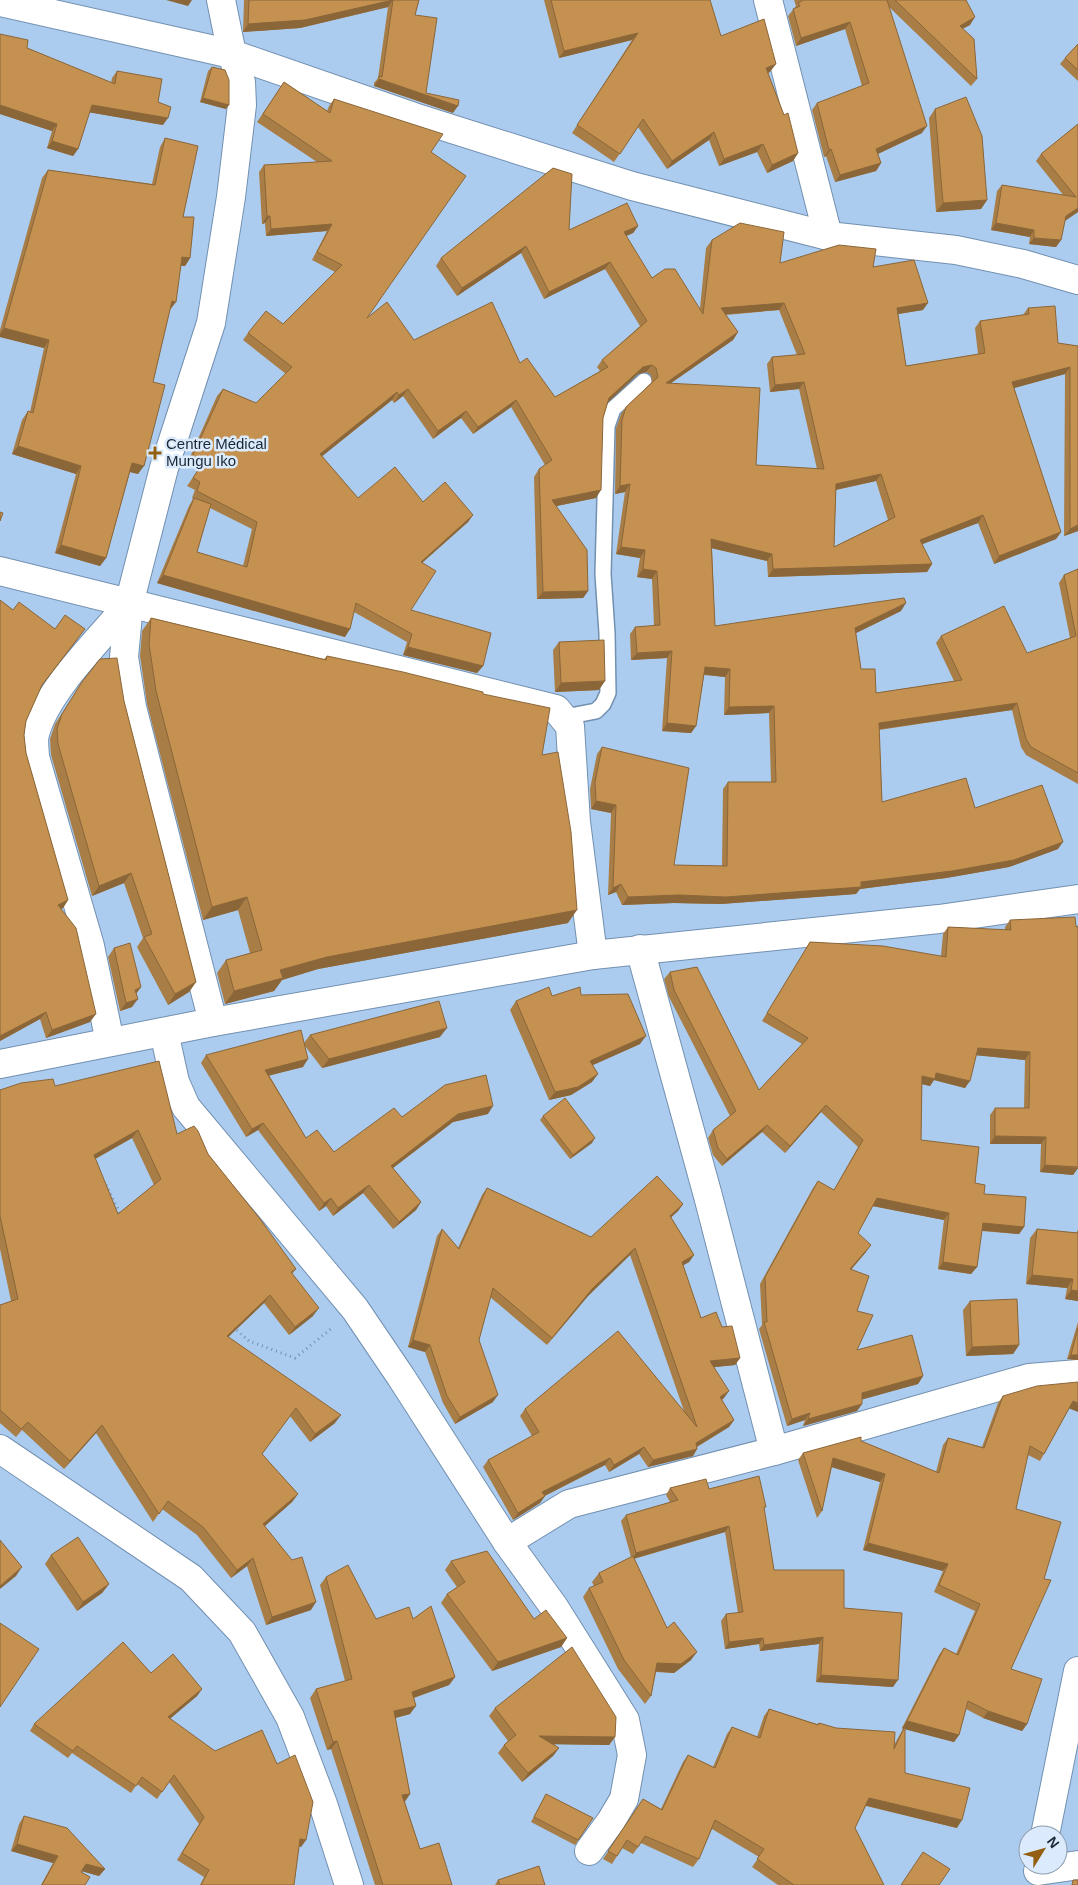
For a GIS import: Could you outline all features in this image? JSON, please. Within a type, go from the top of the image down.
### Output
[{"type":"street","points":[[213,1022],[132,707],[124,657],[129,604],[164,468],[210,323],[231,197],[242,105],[241,82],[232,54],[221,0]]},
{"type":"street","points":[[768,0],[828,236]]},
{"type":"street","points":[[0,2],[232,54],[414,117],[623,183],[828,236],[956,250],[1023,264],[1078,280]]},
{"type":"street","points":[[0,571],[556,710],[570,726],[576,822],[593,955]]},
{"type":"street","points":[[110,1042],[90,946],[36,758],[34,737],[41,716],[66,679],[129,604]]},
{"type":"street","points":[[0,1064],[213,1022],[593,955],[939,919],[1078,899]]},
{"type":"street","points":[[640,949],[708,1196],[774,1451]]},
{"type":"street","points":[[164,1032],[174,1082],[186,1107],[355,1309],[422,1408],[507,1542],[554,1607],[625,1720],[632,1755],[624,1799],[589,1851]]},
{"type":"street","points":[[507,1542],[569,1504],[774,1451],[1029,1378],[1078,1374]]},
{"type":"street","points":[[0,1449],[191,1578],[242,1632],[290,1717],[323,1804],[349,1885]]},
{"type":"street","points":[[1047,1825],[1078,1671]]},
{"type":"lane","points":[[564,717],[596,711],[603,704],[608,693],[603,574],[607,426],[613,409],[644,381]]},
{"type":"path","points":[[103,1180],[125,1224]]},
{"type":"path","points":[[230,1324],[249,1341],[295,1358],[355,1309]]},
{"type":"building","points":[[249,0],[393,0],[305,20],[248,24]]},
{"type":"building","points":[[393,0],[419,0],[415,15],[437,18],[426,93],[459,100],[458,106],[379,79],[379,76],[382,77]]},
{"type":"building","points":[[551,0],[710,0],[721,36],[764,19],[776,64],[766,68],[784,115],[788,113],[798,153],[772,165],[763,144],[724,159],[714,132],[672,161],[643,119],[620,154],[577,125],[638,33],[564,51]]},
{"type":"building","points":[[802,0],[887,0],[927,126],[876,149],[881,163],[840,175],[831,149],[829,150],[817,103],[869,83],[850,22],[801,38],[793,9],[800,6],[798,3]]},
{"type":"building","points":[[895,0],[966,0],[975,17],[960,26],[974,39],[977,79]]},
{"type":"building","points":[[0,34],[28,40],[27,48],[115,84],[117,71],[162,79],[158,102],[171,107],[168,118],[92,105],[78,149],[52,141],[57,124],[0,105]]},
{"type":"building","points":[[1078,44],[1078,70],[1065,58]]},
{"type":"building","points":[[212,67],[225,70],[229,80],[229,105],[203,98]]},
{"type":"building","points":[[284,82],[330,113],[334,99],[443,134],[431,152],[466,176],[367,318],[387,302],[414,340],[492,302],[520,363],[527,358],[555,397],[608,367],[602,360],[647,321],[610,262],[549,292],[526,246],[462,288],[441,258],[553,168],[572,174],[569,230],[627,203],[638,226],[624,232],[652,278],[665,269],[675,269],[703,314],[712,240],[740,223],[784,232],[780,263],[839,245],[876,249],[873,267],[914,260],[928,303],[897,308],[906,366],[985,353],[980,321],[1029,314],[1028,308],[1055,306],[1058,343],[1078,346],[1078,525],[1070,529],[1070,367],[1012,382],[1061,532],[999,556],[983,515],[920,540],[932,564],[773,569],[772,554],[711,539],[715,626],[904,598],[906,603],[855,628],[861,669],[875,669],[876,693],[962,680],[941,636],[1004,606],[1027,653],[1076,636],[1064,575],[1078,569],[1078,773],[1031,747],[1026,739],[1017,703],[879,723],[882,802],[966,778],[975,808],[1042,785],[1063,842],[1014,860],[952,871],[861,882],[861,887],[726,897],[679,895],[628,897],[621,884],[613,888],[616,805],[596,801],[595,782],[602,747],[689,768],[674,865],[727,866],[728,782],[776,782],[774,706],[729,707],[730,669],[705,667],[696,726],[667,723],[672,651],[637,653],[635,627],[660,625],[657,571],[643,569],[645,550],[621,547],[630,484],[620,486],[622,420],[626,407],[658,377],[656,368],[652,365],[643,367],[609,398],[603,418],[601,490],[552,500],[587,550],[588,591],[543,592],[539,469],[552,460],[516,400],[478,427],[466,411],[438,431],[408,389],[399,395],[397,392],[320,454],[358,498],[395,467],[423,502],[445,482],[473,515],[421,562],[436,571],[411,610],[491,633],[483,666],[408,647],[412,634],[356,603],[350,629],[163,575],[194,498],[211,504],[197,552],[247,567],[257,522],[197,491],[200,482],[193,478],[203,462],[192,457],[223,389],[256,403],[292,367],[248,333],[266,311],[283,324],[342,265],[317,252],[332,224],[271,229],[270,216],[267,216],[264,165],[332,161],[263,114]],"holes":[[[784,303],[805,354],[772,357],[775,385],[804,382],[824,469],[756,465],[760,388],[666,383],[738,332],[721,308]],[[881,474],[895,517],[834,547],[836,484]]]},
{"type":"building","points":[[966,97],[982,136],[987,200],[943,203],[935,109]]},
{"type":"building","points":[[1078,124],[1078,208],[1066,216],[1061,240],[1034,238],[1034,230],[996,223],[1002,185],[1076,197],[1041,154]]},
{"type":"building","points":[[165,138],[198,146],[183,217],[194,217],[190,258],[182,257],[176,302],[172,301],[153,382],[165,385],[144,466],[132,463],[106,558],[61,545],[81,466],[18,446],[28,411],[33,413],[49,340],[4,328],[48,170],[155,185]]},
{"type":"building","points":[[0,600],[13,610],[19,602],[55,629],[65,615],[85,629],[42,685],[26,721],[24,735],[26,753],[68,900],[58,905],[76,928],[96,1014],[52,1030],[46,1012],[0,1036]]},
{"type":"building","points":[[151,618],[326,660],[327,656],[403,672],[483,692],[483,694],[550,708],[542,755],[558,752],[571,832],[577,910],[327,957],[280,970],[283,978],[234,991],[226,960],[262,950],[247,897],[212,907],[156,691],[149,644]]},
{"type":"building","points":[[604,640],[605,681],[561,683],[559,642]]},
{"type":"building","points":[[117,658],[124,701],[196,982],[175,994],[144,937],[152,934],[131,873],[99,886],[58,744],[57,729],[62,714],[82,682],[100,659]]},
{"type":"building","points":[[1075,917],[1076,927],[1078,926],[1078,1167],[1045,1165],[1046,1137],[995,1136],[995,1108],[1029,1108],[1030,1052],[978,1048],[970,1081],[936,1073],[935,1079],[922,1076],[921,1140],[979,1147],[975,1183],[985,1185],[984,1194],[1026,1197],[1024,1227],[983,1223],[977,1267],[943,1262],[949,1213],[877,1198],[858,1233],[871,1245],[850,1269],[869,1276],[857,1311],[873,1315],[857,1350],[912,1335],[923,1376],[862,1393],[862,1404],[808,1419],[810,1413],[792,1419],[764,1322],[767,1322],[765,1277],[818,1181],[834,1190],[863,1140],[826,1105],[790,1146],[767,1125],[727,1159],[718,1148],[713,1130],[736,1111],[674,990],[670,972],[697,967],[759,1090],[808,1038],[767,1013],[810,942],[883,946],[946,957],[948,927],[1011,930],[1010,920]]},
{"type":"building","points":[[130,943],[141,987],[135,990],[138,999],[126,1003],[114,948]]},
{"type":"building","points":[[549,987],[552,996],[580,987],[581,995],[628,994],[646,1036],[590,1061],[598,1074],[578,1087],[555,1092],[516,1001]]},
{"type":"building","points":[[439,1001],[447,1028],[329,1059],[310,1035]]},
{"type":"building","points":[[301,1030],[308,1059],[265,1070],[306,1138],[317,1130],[334,1152],[394,1108],[402,1117],[445,1085],[486,1075],[493,1106],[458,1114],[391,1166],[421,1202],[399,1222],[369,1185],[338,1208],[331,1198],[324,1203],[263,1123],[252,1129],[206,1055]]},
{"type":"building","points":[[159,1061],[177,1134],[194,1126],[208,1154],[260,1219],[296,1269],[291,1272],[319,1308],[295,1327],[270,1295],[227,1336],[341,1415],[315,1434],[296,1408],[262,1454],[298,1494],[263,1524],[292,1560],[302,1557],[316,1602],[272,1617],[253,1558],[237,1570],[203,1527],[168,1501],[159,1514],[102,1425],[70,1461],[28,1422],[21,1429],[0,1410],[0,1305],[18,1299],[0,1216],[0,1090],[21,1083],[53,1079],[55,1086]],"holes":[[[138,1130],[161,1179],[118,1214],[94,1155]]]},
{"type":"building","points":[[565,1098],[595,1138],[573,1155],[543,1116]]},
{"type":"building","points":[[657,1176],[683,1204],[670,1216],[694,1255],[682,1262],[701,1318],[716,1312],[722,1327],[732,1326],[740,1358],[710,1361],[729,1391],[720,1397],[734,1420],[696,1443],[697,1449],[653,1460],[644,1447],[614,1465],[610,1458],[542,1492],[545,1496],[518,1513],[488,1460],[539,1432],[525,1409],[618,1331],[697,1427],[635,1248],[592,1289],[552,1338],[493,1288],[479,1340],[498,1395],[460,1417],[447,1396],[430,1345],[413,1340],[442,1229],[459,1249],[487,1188],[591,1237]]},
{"type":"building","points":[[1037,1229],[1078,1233],[1078,1291],[1071,1290],[1073,1279],[1032,1275]]},
{"type":"building","points":[[1017,1299],[1019,1345],[972,1347],[970,1301]]},
{"type":"building","points":[[1078,1328],[1078,1355],[1071,1355]]},
{"type":"building","points":[[1078,1382],[1078,1403],[1073,1401],[1044,1454],[1030,1446],[1016,1509],[1061,1522],[1044,1579],[1051,1580],[1011,1669],[1042,1679],[1027,1724],[988,1711],[968,1701],[959,1735],[907,1721],[944,1648],[958,1655],[980,1604],[939,1585],[948,1564],[868,1543],[885,1474],[833,1458],[822,1511],[803,1453],[861,1437],[861,1441],[939,1473],[948,1438],[984,1448],[1003,1396],[1037,1386]]},
{"type":"building","points":[[759,1476],[766,1507],[764,1507],[774,1570],[844,1570],[844,1608],[902,1613],[898,1680],[821,1675],[823,1637],[764,1645],[763,1638],[729,1642],[726,1614],[743,1612],[729,1526],[636,1553],[626,1515],[678,1500],[670,1488],[706,1479],[709,1489]]},
{"type":"building","points":[[78,1537],[109,1584],[83,1602],[51,1555]]},
{"type":"building","points":[[0,1540],[22,1567],[0,1586]]},
{"type":"building","points":[[487,1551],[534,1619],[546,1610],[567,1638],[498,1662],[447,1594],[465,1582],[451,1561]]},
{"type":"building","points":[[633,1556],[667,1628],[674,1622],[697,1652],[681,1664],[657,1663],[651,1696],[624,1660],[589,1588],[603,1582],[599,1573]]},
{"type":"building","points":[[348,1565],[376,1619],[409,1607],[413,1619],[431,1606],[455,1677],[412,1692],[416,1706],[394,1711],[410,1794],[402,1795],[420,1849],[439,1843],[452,1885],[383,1885],[337,1741],[333,1742],[316,1689],[352,1679],[326,1577]]},
{"type":"building","points":[[0,1623],[39,1649],[0,1707]]},
{"type":"building","points":[[123,1642],[151,1673],[173,1654],[202,1689],[168,1717],[215,1751],[262,1730],[277,1764],[295,1755],[313,1802],[306,1840],[300,1839],[294,1885],[201,1885],[209,1870],[182,1853],[204,1817],[174,1775],[162,1792],[142,1777],[136,1786],[77,1746],[73,1751],[34,1724]]},
{"type":"building","points":[[572,1647],[616,1717],[615,1737],[539,1736],[559,1748],[528,1773],[504,1745],[516,1735],[495,1708]]},
{"type":"building","points":[[769,1709],[818,1725],[819,1723],[836,1728],[895,1732],[894,1749],[905,1726],[905,1773],[970,1788],[962,1820],[869,1798],[855,1828],[884,1885],[794,1885],[757,1859],[764,1849],[715,1820],[699,1859],[645,1836],[638,1847],[627,1840],[617,1856],[608,1851],[643,1799],[662,1810],[688,1755],[715,1768],[732,1727],[760,1738]]},
{"type":"building","points":[[546,1794],[593,1818],[578,1840],[534,1817]]},
{"type":"building","points":[[24,1816],[67,1828],[105,1869],[86,1864],[81,1872],[90,1877],[85,1885],[42,1885],[58,1856],[17,1844]]},
{"type":"building","points":[[923,1852],[950,1869],[939,1885],[901,1885]]},
{"type":"building","points":[[539,1866],[545,1885],[500,1885],[498,1880]]},
{"type":"building","points":[[1073,1880],[1078,1880],[1078,1885],[1072,1885]]},
{"type":"place","name":"Centre Médical Mungu Iko","points":[[155,453]]}]
